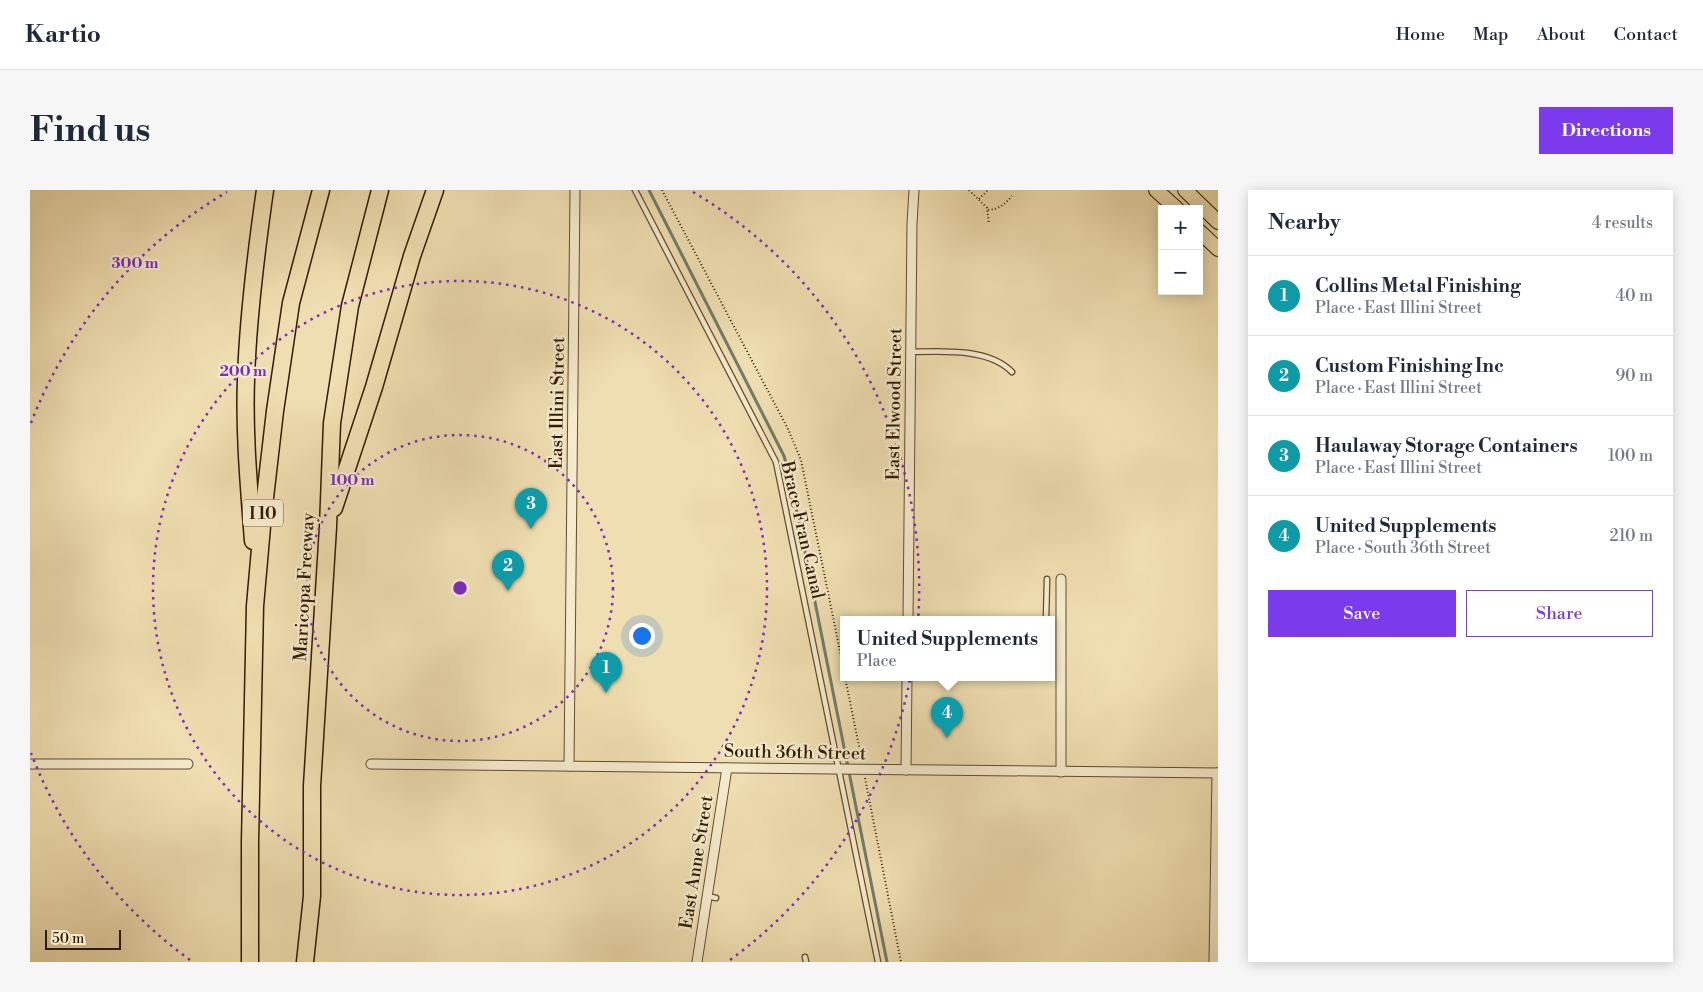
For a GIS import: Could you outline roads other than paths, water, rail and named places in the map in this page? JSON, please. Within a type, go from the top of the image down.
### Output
[{"type":"highway","points":[[256,594],[248,480],[246,379],[252,291],[265,190]]},
{"type":"highway","name":"I 10","points":[[250,962],[250,842],[256,594],[263,515],[275,411],[291,303],[320,190]]},
{"type":"highway","name":"Maricopa Freeway","points":[[305,962],[312,896],[312,786],[328,527],[332,423],[350,306],[380,190]]},
{"type":"highway","points":[[328,527],[374,387],[412,256],[435,190]]},
{"type":"highway","points":[[312,896],[315,962]]},
{"type":"main road","points":[[1156,190],[1173,205]]},
{"type":"main road","points":[[1185,190],[1218,222]]},
{"type":"main road","points":[[1203,235],[1218,249]]},
{"type":"street","name":"East Illini Street","points":[[569,766],[575,190]]},
{"type":"street","name":"East Elwood Street","points":[[908,616],[910,352],[914,190]]},
{"type":"street","points":[[1061,579],[1061,772]]},
{"type":"street","points":[[906,770],[907,681]]},
{"type":"street","points":[[30,764],[188,764]]},
{"type":"street","name":"South 36th Street","points":[[372,764],[1217,773]]},
{"type":"street","name":"East Anne Street","points":[[697,962],[712,897],[727,768]]},
{"type":"street","points":[[1214,962],[1217,773]]},
{"type":"lane","name":"Brace Fran Canal","points":[[635,190],[776,462],[878,962]]},
{"type":"lane","points":[[910,352],[941,351],[985,357],[1000,362],[1012,372]]},
{"type":"lane","points":[[1046,616],[1047,579]]},
{"type":"waterway","points":[[649,190],[784,456],[790,477],[887,962]]},
{"type":"place","name":"Haulaway Storage Containers","points":[[531,529]]},
{"type":"place","name":"Custom Finishing Inc","points":[[508,591]]},
{"type":"place","name":"Collins Metal Finishing","points":[[606,693]]},
{"type":"place","name":"United Supplements","points":[[947,738]]}]
